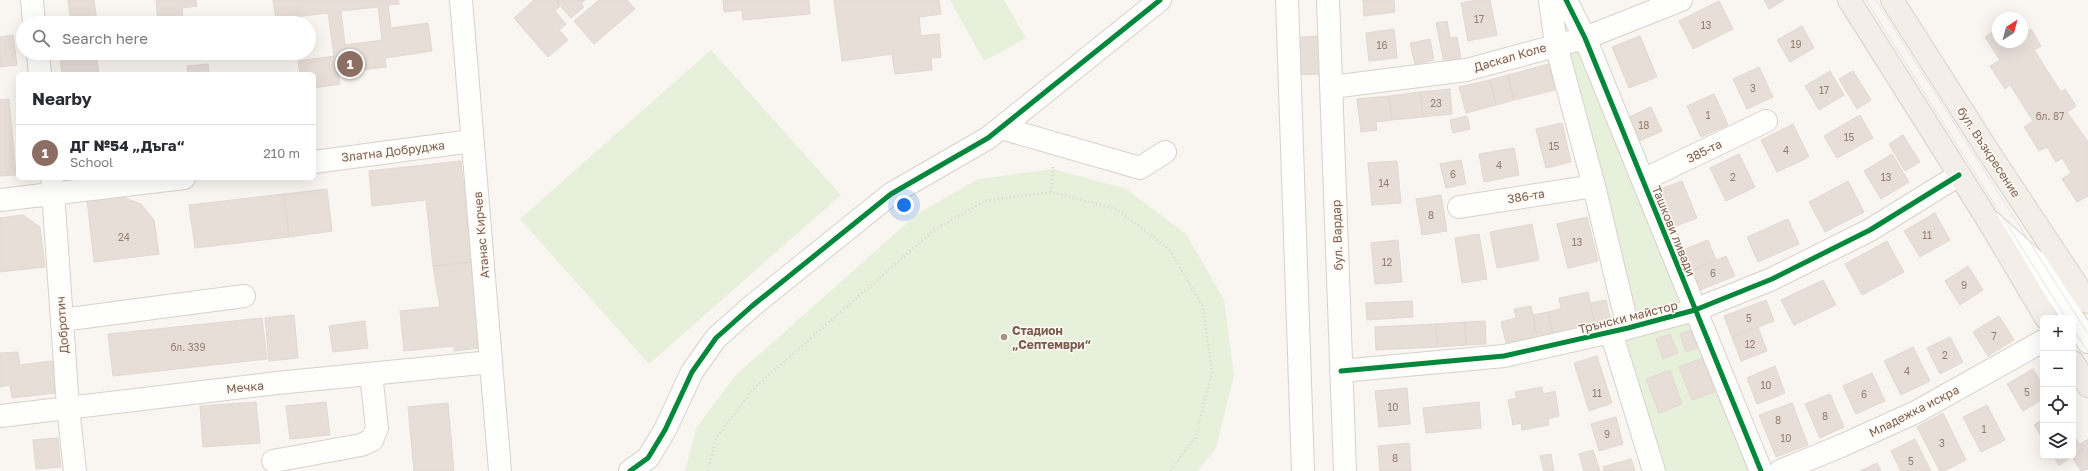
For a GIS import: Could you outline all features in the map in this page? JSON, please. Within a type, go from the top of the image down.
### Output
[{"type":"main road","points":[[1849,0],[1960,175],[2044,315]]},
{"type":"main road","name":"бул. Възкресение","points":[[1892,0],[1990,154],[2088,302]]},
{"type":"main road","points":[[2076,367],[2088,386]]},
{"type":"street","points":[[32,0],[33,16]]},
{"type":"street","name":"Атанас Кирчев","points":[[462,0],[472,141],[500,471]]},
{"type":"street","points":[[630,471],[649,464],[692,372],[716,338],[752,306],[891,194],[988,138],[1160,0]]},
{"type":"street","points":[[1287,0],[1303,471]]},
{"type":"street","name":"бул. Вардар","points":[[1328,0],[1345,471]]},
{"type":"street","points":[[1550,0],[1556,44],[1594,186],[1619,330],[1654,471]]},
{"type":"street","name":"Ташкови ливади","points":[[1566,0],[1585,38],[1761,471]]},
{"type":"street","name":"Даскал Коле","points":[[1332,87],[1466,70],[1556,44],[1585,38],[1681,0]]},
{"type":"street","points":[[39,60],[40,72]]},
{"type":"street","name":"385-та","points":[[1643,180],[1766,121]]},
{"type":"street","points":[[1001,128],[1140,168],[1165,152]]},
{"type":"street","name":"Златна Добруджа","points":[[316,162],[472,141]]},
{"type":"street","name":"Трънски майстор","points":[[1341,371],[1504,356],[1619,330],[1695,310],[1772,279],[1870,230],[1960,175]]},
{"type":"street","points":[[0,200],[53,186],[151,180]]},
{"type":"street","name":"Добротич","points":[[53,186],[68,407],[75,471]]},
{"type":"street","name":"386-та","points":[[1459,207],[1594,186]]},
{"type":"street","points":[[1986,217],[2036,262],[2071,315]]},
{"type":"street","points":[[62,320],[244,296]]},
{"type":"street","points":[[2076,323],[2088,342]]},
{"type":"street","name":"Младежка искра","points":[[1780,471],[1841,446],[1916,412],[2040,343]]},
{"type":"street","name":"Мечка","points":[[0,416],[68,407],[491,362]]},
{"type":"street","points":[[273,461],[361,445],[372,440],[377,428],[371,374]]},
{"type":"path","points":[[1051,192],[1054,143]]},
{"type":"path","points":[[708,471],[716,438],[752,390],[934,230],[985,201],[1051,192],[1116,209],[1169,249],[1203,307],[1212,373],[1195,438],[1170,471]]},
{"type":"green space","points":[[950,0],[1004,0],[1026,38],[984,61]]},
{"type":"green space","points":[[1584,42],[1692,309],[1629,325],[1559,47]]},
{"type":"green space","points":[[711,50],[841,195],[649,364],[520,219]]},
{"type":"green space","name":"Стадион „Септември“","points":[[1053,169],[1126,189],[1186,234],[1224,300],[1234,375],[1216,448],[1198,471],[685,471],[696,428],[736,375],[916,215],[978,179]]},
{"type":"green space","points":[[1695,310],[1761,471],[1654,471],[1611,332]]},
{"type":"building","points":[[68,0],[94,0],[96,16],[70,16]]},
{"type":"building","points":[[156,0],[196,0],[197,6],[182,8],[183,16],[157,16]]},
{"type":"building","points":[[273,0],[398,0],[399,4],[388,5],[391,28],[428,23],[432,51],[385,58],[386,67],[338,73],[340,84],[316,88],[316,72],[300,72],[298,61],[316,60],[316,58],[334,56],[328,13],[302,16],[276,16]],"holes":[[[378,7],[382,40],[345,45],[341,11]]]},
{"type":"building","points":[[534,0],[560,0],[557,2],[560,6],[555,11],[566,24],[559,30],[568,40],[548,57],[514,18]]},
{"type":"building","points":[[560,0],[585,0],[581,4],[584,7],[571,18],[557,2]]},
{"type":"building","points":[[599,0],[627,0],[635,9],[594,44],[574,21]]},
{"type":"building","points":[[723,0],[809,0],[810,14],[743,20],[742,10],[724,12]]},
{"type":"building","points":[[834,0],[939,0],[941,14],[919,17],[921,36],[939,34],[941,57],[931,58],[932,70],[895,74],[892,54],[842,61]]},
{"type":"building","points":[[1363,0],[1394,0],[1395,12],[1364,16]]},
{"type":"building","points":[[1477,0],[1490,0],[1497,35],[1468,41],[1461,3]]},
{"type":"building","points":[[1764,0],[1784,0],[1769,9]]},
{"type":"building","points":[[1719,1],[1733,29],[1693,49],[1679,21]]},
{"type":"building","points":[[1447,21],[1450,38],[1457,37],[1461,59],[1444,63],[1436,23]]},
{"type":"building","points":[[1802,26],[1814,48],[1790,62],[1777,40]]},
{"type":"building","points":[[1394,29],[1397,58],[1369,61],[1366,33]]},
{"type":"building","points":[[2031,29],[2041,46],[2034,50],[2061,92],[2065,89],[2076,106],[2067,112],[2088,142],[2088,196],[2077,202],[2062,179],[2071,173],[2062,158],[2056,162],[2047,147],[2039,151],[2024,127],[2033,121],[2010,85],[2005,89],[1990,66],[2000,60],[1992,48],[2028,48],[2028,31]]},
{"type":"building","points":[[1992,32],[1992,48],[1985,37]]},
{"type":"building","points":[[13,35],[17,65],[0,67],[0,37]]},
{"type":"building","points":[[1319,36],[1321,74],[1293,75],[1291,38]]},
{"type":"building","points":[[1640,36],[1657,77],[1629,88],[1612,47]]},
{"type":"building","points":[[1430,39],[1434,60],[1415,64],[1410,43]]},
{"type":"building","points":[[60,60],[97,60],[99,72],[62,72]]},
{"type":"building","points":[[208,64],[209,72],[188,72],[187,66]]},
{"type":"building","points":[[1549,64],[1555,90],[1514,100],[1508,75]]},
{"type":"building","points":[[1759,67],[1773,97],[1747,109],[1733,79]]},
{"type":"building","points":[[1830,71],[1844,95],[1819,110],[1805,86]]},
{"type":"building","points":[[1853,71],[1871,100],[1857,109],[1839,79]]},
{"type":"building","points":[[1508,75],[1514,100],[1496,105],[1490,80]]},
{"type":"building","points":[[1490,80],[1496,105],[1466,113],[1459,87]]},
{"type":"building","points":[[1450,89],[1452,114],[1423,117],[1420,92]]},
{"type":"building","points":[[1420,92],[1423,117],[1392,120],[1389,96]]},
{"type":"building","points":[[1714,94],[1728,125],[1701,137],[1687,106]]},
{"type":"building","points":[[1389,96],[1392,120],[1376,122],[1377,130],[1361,132],[1357,99]]},
{"type":"building","points":[[9,99],[16,175],[0,176],[0,100]]},
{"type":"building","points":[[1651,107],[1662,131],[1637,142],[1627,118]]},
{"type":"building","points":[[1860,115],[1873,138],[1837,158],[1824,136]]},
{"type":"building","points":[[1467,116],[1470,129],[1453,133],[1450,120]]},
{"type":"building","points":[[1562,123],[1571,162],[1546,168],[1536,129]]},
{"type":"building","points":[[1793,124],[1809,157],[1777,172],[1761,140]]},
{"type":"building","points":[[1903,135],[1920,162],[1905,171],[1889,144]]},
{"type":"building","points":[[1514,148],[1519,175],[1484,182],[1479,154]]},
{"type":"building","points":[[1739,154],[1755,187],[1726,201],[1710,168]]},
{"type":"building","points":[[1892,154],[1909,182],[1881,199],[1864,171]]},
{"type":"building","points":[[1461,160],[1466,184],[1446,188],[1440,164]]},
{"type":"building","points":[[461,161],[472,262],[433,266],[426,200],[372,206],[369,171]]},
{"type":"building","points":[[1397,161],[1401,203],[1372,205],[1368,163]]},
{"type":"building","points":[[1682,181],[1697,218],[1673,227],[1658,190]]},
{"type":"building","points":[[1848,181],[1864,212],[1825,232],[1809,202]]},
{"type":"building","points":[[327,189],[332,231],[289,237],[284,194]]},
{"type":"building","points":[[284,194],[289,237],[195,248],[189,205]]},
{"type":"building","points":[[1441,195],[1447,231],[1422,235],[1416,199]]},
{"type":"building","points":[[120,196],[141,204],[154,220],[159,254],[94,262],[87,200]]},
{"type":"building","points":[[1935,213],[1950,240],[1920,257],[1904,231]]},
{"type":"building","points":[[23,215],[40,227],[45,267],[0,272],[0,218]]},
{"type":"building","points":[[1587,217],[1598,261],[1568,268],[1557,224]]},
{"type":"building","points":[[1788,219],[1799,244],[1758,262],[1747,237]]},
{"type":"building","points":[[1532,224],[1539,260],[1497,268],[1490,232]]},
{"type":"building","points":[[1479,234],[1487,279],[1462,283],[1455,238]]},
{"type":"building","points":[[1398,240],[1402,282],[1375,284],[1371,243]]},
{"type":"building","points":[[1708,240],[1716,260],[1692,271],[1683,250]]},
{"type":"building","points":[[1887,241],[1904,272],[1862,295],[1845,264]]},
{"type":"building","points":[[1726,256],[1735,276],[1700,290],[1692,271]]},
{"type":"building","points":[[472,262],[479,348],[454,351],[454,346],[404,351],[400,311],[440,307],[433,266]]},
{"type":"building","points":[[1968,266],[1983,290],[1960,305],[1945,281]]},
{"type":"building","points":[[1823,280],[1836,305],[1794,325],[1781,300]]},
{"type":"building","points":[[1588,292],[1595,325],[1553,334],[1548,312],[1561,309],[1559,298]]},
{"type":"building","points":[[1606,300],[1611,321],[1595,325],[1590,303]]},
{"type":"building","points":[[1766,300],[1774,321],[1732,337],[1724,316]]},
{"type":"building","points":[[1412,301],[1413,317],[1367,320],[1366,303]]},
{"type":"building","points":[[1531,306],[1537,337],[1506,343],[1501,322],[1516,318],[1514,309]]},
{"type":"building","points":[[1548,312],[1553,334],[1537,337],[1533,315]]},
{"type":"building","points":[[294,315],[298,358],[269,361],[265,318]]},
{"type":"building","points":[[1999,316],[2014,340],[1988,356],[1973,332]]},
{"type":"building","points":[[262,318],[267,359],[113,376],[108,334]]},
{"type":"building","points":[[365,321],[368,348],[333,352],[329,326]]},
{"type":"building","points":[[1485,321],[1486,344],[1466,345],[1465,322]]},
{"type":"building","points":[[1465,322],[1466,345],[1437,347],[1436,324]]},
{"type":"building","points":[[1436,324],[1437,347],[1376,350],[1375,327]]},
{"type":"building","points":[[1758,327],[1767,351],[1741,361],[1732,337]]},
{"type":"building","points":[[1694,329],[1700,347],[1686,352],[1680,334]]},
{"type":"building","points":[[1670,334],[1678,353],[1663,359],[1656,339]]},
{"type":"building","points":[[1950,337],[1963,362],[1940,374],[1927,348]]},
{"type":"building","points":[[1913,347],[1930,381],[1901,395],[1884,361]]},
{"type":"building","points":[[18,352],[20,365],[60,360],[64,392],[12,398],[10,385],[0,387],[0,353]]},
{"type":"building","points":[[1597,356],[1612,403],[1589,411],[1574,363]]},
{"type":"building","points":[[1703,358],[1715,392],[1692,400],[1679,367]]},
{"type":"building","points":[[1775,366],[1785,393],[1757,404],[1747,378]]},
{"type":"building","points":[[2033,369],[2040,381],[2040,401],[2023,411],[2007,384]]},
{"type":"building","points":[[1670,370],[1682,404],[1659,413],[1646,379]]},
{"type":"building","points":[[1872,373],[1885,401],[1856,414],[1843,386]]},
{"type":"building","points":[[1542,387],[1543,394],[1555,391],[1559,416],[1548,419],[1549,425],[1522,430],[1521,423],[1513,425],[1508,400],[1517,398],[1515,392]]},
{"type":"building","points":[[1407,388],[1410,424],[1379,427],[1375,391]]},
{"type":"building","points":[[1830,394],[1844,427],[1820,438],[1805,404]]},
{"type":"building","points":[[256,402],[260,443],[203,447],[200,406]]},
{"type":"building","points":[[326,402],[330,435],[290,439],[286,406]]},
{"type":"building","points":[[1479,402],[1481,428],[1426,433],[1423,408]]},
{"type":"building","points":[[448,403],[454,471],[414,471],[408,407]]},
{"type":"building","points":[[1792,403],[1808,445],[1776,457],[1759,415]]},
{"type":"building","points":[[1987,405],[2005,440],[1981,452],[1963,417]]},
{"type":"building","points":[[1943,413],[1966,460],[1944,471],[1940,471],[1917,427]]},
{"type":"building","points":[[1616,417],[1623,444],[1599,451],[1591,424]]},
{"type":"building","points":[[2040,421],[2040,434],[2034,425]]},
{"type":"building","points":[[58,438],[61,467],[36,469],[33,440]]},
{"type":"building","points":[[2076,438],[2083,450],[2076,454]]},
{"type":"building","points":[[1915,439],[1931,471],[1901,471],[1891,451]]},
{"type":"building","points":[[2088,439],[2088,469],[2081,471],[2073,459],[2076,459],[2076,454],[2083,450],[2080,444]]},
{"type":"building","points":[[1409,443],[1411,471],[1380,471],[1378,446]]},
{"type":"building","points":[[1593,450],[1600,471],[1584,471],[1579,454]]},
{"type":"building","points":[[1551,454],[1554,471],[1544,471],[1540,456]]},
{"type":"building","points":[[1631,459],[1635,471],[1604,471],[1603,467]]},
{"type":"building","points":[[2055,459],[2069,459],[2059,465]]},
{"type":"building","points":[[1877,463],[1881,471],[1860,471]]},
{"type":"tram line","points":[[1866,0],[2064,315]]},
{"type":"tram line","points":[[1876,0],[2088,334]]},
{"type":"tram line","points":[[2076,334],[2088,352]]},
{"type":"cycle path","points":[[630,471],[648,458],[665,430],[692,372],[716,338],[752,306],[891,194],[988,138],[1160,0]]},
{"type":"cycle path","points":[[1566,0],[1585,38],[1761,471]]},
{"type":"cycle path","points":[[1341,371],[1504,356],[1628,328],[1695,310],[1772,279],[1870,230],[1959,175]]},
{"type":"place","name":"ДГ №54 „Дъга“","points":[[350,64]]},
{"type":"place","name":"Стадион „Септември“","points":[[1004,337]]}]
